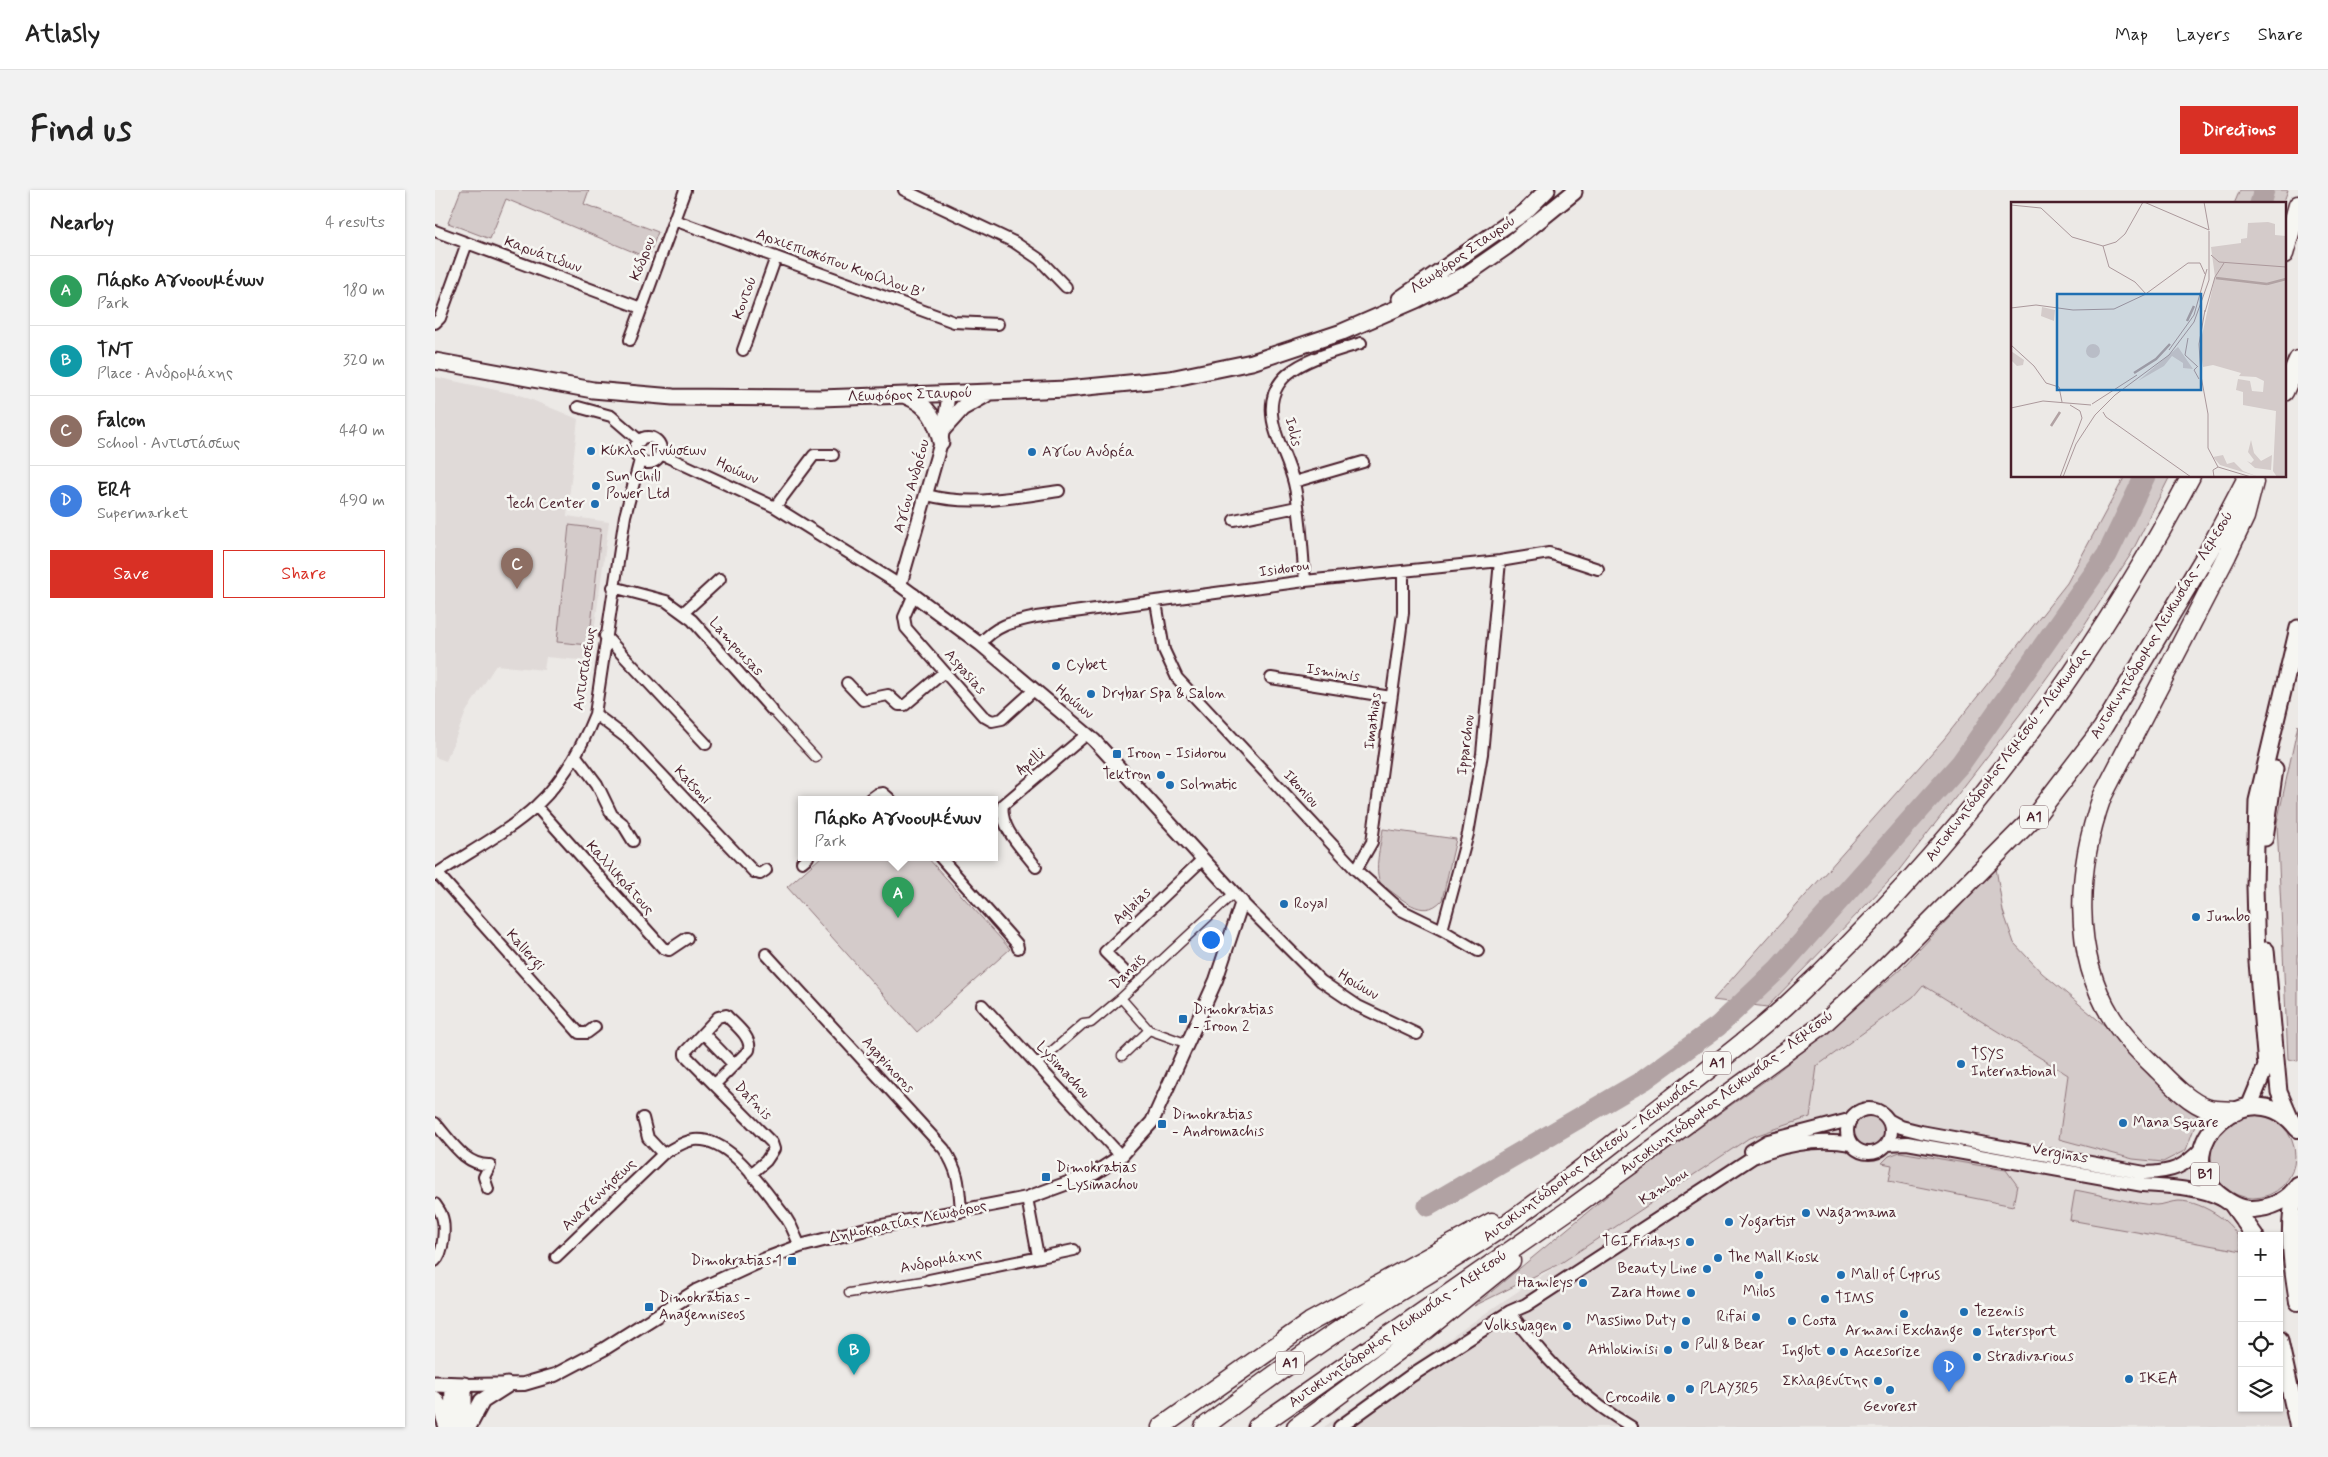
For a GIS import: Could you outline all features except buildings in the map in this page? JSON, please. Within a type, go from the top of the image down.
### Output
[{"type":"highway","points":[[2285,250],[2298,205]]},
{"type":"highway","points":[[2285,390],[2298,360]]},
{"type":"highway","name":"Αυτοκινητόδρομος Λεμεσού - Λευκωσίας","points":[[1204,1427],[1281,1370],[1380,1304],[1498,1230],[1729,1053],[1788,1004],[1841,953],[1933,856],[2061,691],[2092,645],[2167,522],[2190,478]]},
{"type":"highway","name":"Αυτοκινητόδρομος Λευκωσίας - Λεμεσού","points":[[1257,1427],[1569,1210],[1821,1026],[1886,966],[2037,814],[2101,729],[2208,552],[2247,478]]},
{"type":"highway","points":[[2242,1109],[2209,1109],[2189,1097],[2163,1075],[2123,1034],[2101,998],[2091,971],[2082,918],[2089,839],[2102,796],[2227,555],[2245,517],[2255,478]]},
{"type":"highway","points":[[1161,1427],[1310,1322],[1474,1232],[1586,1164]]},
{"type":"highway","points":[[1296,1427],[1493,1277],[1569,1210]]},
{"type":"main road","name":"Λεωφόρος Σταυρού","points":[[1376,316],[1525,212],[1547,190]]},
{"type":"main road","name":"Λεωφόρος Σταυρού","points":[[435,361],[593,390],[644,395],[820,398],[1067,389],[1169,379],[1252,362],[1342,332],[1416,300],[1467,274],[1506,247],[1575,191]]},
{"type":"main road","points":[[903,395],[915,400],[928,410],[934,417],[942,435],[969,402],[991,392]]},
{"type":"main road","points":[[2242,1109],[2265,1066],[2257,962],[2255,886],[2257,801],[2298,628]]},
{"type":"main road","points":[[2296,1124],[2279,1092],[2266,947],[2263,879],[2265,831],[2271,787],[2298,673]]},
{"type":"main road","points":[[2242,1109],[2264,1107],[2279,1112],[2296,1124]]},
{"type":"main road","name":"B1","points":[[2242,1109],[2221,1119],[2208,1132],[2203,1147],[2202,1162],[2206,1177],[2214,1190],[2229,1202],[2252,1232]]},
{"type":"main road","points":[[2229,1202],[2249,1209],[2267,1208],[2283,1200],[2297,1186]]},
{"type":"main road","points":[[2297,1186],[2290,1217],[2289,1236],[2298,1302]]},
{"type":"main road","points":[[2283,1357],[2298,1426]]},
{"type":"main road","name":"Δημοκρατίας Λεωφόρος","points":[[435,1384],[459,1385]]},
{"type":"main road","points":[[466,1427],[482,1401],[507,1384]]},
{"type":"main road","points":[[459,1385],[466,1427]]},
{"type":"main road","points":[[452,1427],[459,1385]]},
{"type":"main road","points":[[435,1400],[441,1409],[447,1427]]},
{"type":"street","name":"Κόδρου","points":[[630,340],[685,190]]},
{"type":"street","points":[[904,190],[1015,242],[1039,260],[1066,287]]},
{"type":"street","name":"Αρχιεπισκόπου Κυρίλλου Β'","points":[[674,220],[955,322],[998,324]]},
{"type":"street","name":"Καρυάτιδων","points":[[435,231],[641,308]]},
{"type":"street","points":[[435,323],[441,318],[467,243]]},
{"type":"street","name":"Κοντού","points":[[743,350],[776,256]]},
{"type":"street","name":"Iolis","points":[[1305,581],[1294,482],[1275,430],[1272,403],[1276,388],[1285,374],[1301,363],[1361,343]]},
{"type":"street","name":"Αγίου Ανδρέου","points":[[900,585],[927,494],[942,435],[949,394]]},
{"type":"street","points":[[578,407],[611,416],[639,440]]},
{"type":"street","points":[[647,437],[655,439],[661,446],[661,454],[652,463],[640,460],[635,448],[639,440],[647,437]]},
{"type":"street","name":"Ηρώων","points":[[661,454],[775,507],[900,585],[980,644],[1087,734],[1238,897],[1321,980],[1358,1006],[1417,1034]]},
{"type":"street","points":[[775,507],[814,455],[833,455]]},
{"type":"street","name":"Αντιστάσεως","points":[[436,874],[536,806],[576,756],[595,714],[605,636],[625,516],[640,460]]},
{"type":"street","points":[[1294,482],[1363,462]]},
{"type":"street","points":[[927,494],[943,499],[973,502],[1059,491]]},
{"type":"street","points":[[1234,520],[1297,507]]},
{"type":"street","name":"Isidorou","points":[[980,644],[990,632],[1013,622],[1305,581],[1501,561],[1549,553],[1598,569]]},
{"type":"street","name":"Ipparchou","points":[[1442,930],[1468,834],[1482,754],[1501,561]]},
{"type":"street","name":"Imathias","points":[[1356,870],[1373,842],[1403,613],[1403,571]]},
{"type":"street","points":[[683,613],[720,579]]},
{"type":"street","name":"Lampousas","points":[[613,587],[666,601],[692,620],[816,758]]},
{"type":"street","name":"Aspasias","points":[[913,594],[905,617],[906,628],[983,716],[992,721],[1002,720],[1034,690]]},
{"type":"street","name":"Ikoniou","points":[[1156,602],[1164,650],[1177,678],[1356,870],[1401,910],[1478,950]]},
{"type":"street","points":[[605,636],[706,744]]},
{"type":"street","points":[[847,683],[863,700],[888,695],[899,705],[905,706],[944,672]]},
{"type":"street","name":"Isminis","points":[[1271,678],[1391,697]]},
{"type":"street","name":"Katsoni","points":[[595,714],[628,739],[754,872],[760,874],[766,870]]},
{"type":"street","name":"Apelli","points":[[1036,867],[1005,824],[1001,814],[1003,805],[1087,734]]},
{"type":"street","points":[[576,756],[597,784],[612,815],[622,824],[633,841]]},
{"type":"street","points":[[874,796],[883,793],[886,796]]},
{"type":"street","name":"Καλλικράτους","points":[[536,806],[663,948],[669,950],[687,938]]},
{"type":"street","name":"Aglaias","points":[[1129,976],[1105,952],[1203,859]]},
{"type":"street","points":[[944,861],[1017,944],[1018,948]]},
{"type":"street","name":"Kallergi","points":[[436,874],[579,1033],[587,1033],[595,1027]]},
{"type":"street","name":"Danais","points":[[1037,1064],[1083,1024],[1091,1023],[1238,897]]},
{"type":"street","name":"Δημοκρατίας Λεωφόρος","points":[[459,1385],[524,1384],[555,1375],[604,1350],[696,1291],[763,1260],[800,1246],[866,1229],[1027,1198],[1095,1173],[1121,1156],[1152,1122],[1216,980],[1238,897]]},
{"type":"street","name":"Agapinoros","points":[[766,954],[944,1148],[955,1166],[961,1211]]},
{"type":"street","points":[[1121,998],[1149,1030],[1188,1044]]},
{"type":"street","name":"Lysimachou","points":[[983,1005],[1121,1156]]},
{"type":"street","points":[[715,1084],[734,1065],[749,1050],[750,1045],[749,1039],[726,1015],[718,1017],[703,1033],[734,1065]]},
{"type":"street","points":[[1122,1056],[1149,1030]]},
{"type":"street","name":"Dafnis","points":[[703,1033],[685,1052],[772,1143],[774,1149],[772,1154],[751,1174]]},
{"type":"street","points":[[1864,1109],[1873,1109],[1882,1113],[1888,1120],[1891,1128],[1887,1144],[1876,1152],[1860,1152],[1851,1144],[1847,1136],[1849,1120],[1856,1113],[1864,1109]]},
{"type":"street","points":[[643,1118],[648,1138],[663,1154]]},
{"type":"street","name":"Kambou","points":[[1510,1312],[1525,1297],[1739,1158],[1768,1142],[1849,1120]]},
{"type":"street","name":"Verginas","points":[[1888,1120],[1901,1127],[1921,1132],[2145,1173],[2169,1172],[2189,1162],[2203,1147]]},
{"type":"street","points":[[435,1123],[469,1160],[479,1165],[491,1165],[484,1177],[488,1189]]},
{"type":"street","name":"Αναγεννήσεως","points":[[556,1257],[663,1154],[681,1144],[694,1140],[708,1140],[721,1145],[751,1174],[791,1226],[800,1246]]},
{"type":"street","name":"Kambou","points":[[1340,1427],[1412,1375],[1510,1312],[1526,1305],[1753,1157],[1773,1150],[1814,1142],[1851,1144]]},
{"type":"street","name":"Verginas","points":[[1887,1144],[1907,1143],[2143,1185],[2210,1193],[2229,1202]]},
{"type":"street","points":[[1027,1198],[1039,1256]]},
{"type":"street","points":[[435,1204],[442,1216],[443,1226],[443,1243],[438,1258],[435,1261]]},
{"type":"street","name":"Ανδρομάχης","points":[[849,1293],[929,1280],[1074,1250]]},
{"type":"street","points":[[1510,1312],[1536,1347],[1567,1380],[1601,1407],[1632,1427]]},
{"type":"shaded area","points":[[461,190],[589,190],[584,204],[658,232],[648,258],[506,199],[490,239],[448,223]]},
{"type":"shaded area","points":[[2240,190],[2288,190],[2284,202],[2235,202]]},
{"type":"shaded area","points":[[435,377],[520,395],[578,419],[567,516],[609,522],[590,661],[546,657],[544,670],[496,665],[466,712],[446,761],[435,757]]},
{"type":"shaded area","points":[[2124,478],[2169,478],[2131,554],[2083,628],[2024,709],[1896,874],[1767,1007],[1713,1000],[1944,739],[2067,583]]},
{"type":"shaded area","points":[[569,525],[601,529],[589,645],[557,642]]},
{"type":"shaded area","points":[[2298,725],[2298,1061],[2288,1059],[2277,823]]},
{"type":"shaded area","points":[[1383,829],[1456,839],[1442,900],[1434,906],[1427,909],[1411,905],[1381,884],[1378,865]]},
{"type":"shaded area","points":[[816,861],[931,861],[1010,949],[917,1032],[787,887]]},
{"type":"shaded area","points":[[1996,868],[2003,911],[2014,943],[2042,973],[2116,1035],[2199,1115],[2186,1150],[2163,1162],[2133,1159],[2059,1139],[2068,1075],[1923,985],[1913,997],[1817,1066],[1810,1117],[1749,1138],[1561,1263],[1474,1306],[1625,1181],[1773,1075],[1828,1032],[1902,968]]},
{"type":"shaded area","points":[[1923,985],[2068,1075],[2059,1139],[2133,1159],[2175,1156],[2186,1150],[2197,1182],[2223,1209],[2238,1232],[2238,1412],[2283,1412],[2283,1404],[2288,1427],[1324,1427],[1493,1308],[1749,1138],[1809,1117],[1817,1066],[1913,997]]},
{"type":"shaded area","points":[[2253,1114],[2276,1121],[2288,1133],[2295,1156],[2288,1179],[2276,1191],[2253,1198],[2230,1191],[2218,1179],[2211,1156],[2218,1133],[2230,1121]]},
{"type":"shaded area","points":[[1870,1116],[1881,1121],[1886,1132],[1881,1143],[1870,1148],[1859,1143],[1854,1132],[1859,1121]]},
{"type":"shaded area","points":[[1900,1152],[2006,1170],[2017,1185],[2013,1206],[1889,1181],[1892,1165],[1882,1163],[1889,1156]]},
{"type":"shaded area","points":[[2075,1190],[2147,1204],[2159,1205],[2179,1201],[2188,1202],[2209,1210],[2228,1224],[2238,1237],[2238,1250],[2070,1220]]},
{"type":"waterway","points":[[2261,202],[2264,190]]},
{"type":"waterway","points":[[1428,1206],[1644,1080],[1718,1026],[1779,968],[1961,763],[2107,555],[2144,478]]},
{"type":"place","name":"Κύκλος Γνώσεων","points":[[591,451]]},
{"type":"place","name":"Αγίου Ανδρέα","points":[[1032,452]]},
{"type":"place","name":"Sun Chill Power Ltd","points":[[596,486]]},
{"type":"place","name":"Tech Center","points":[[595,504]]},
{"type":"place","name":"Falcon","points":[[517,589]]},
{"type":"place","name":"Cybet","points":[[1056,666]]},
{"type":"place","name":"Drybar Spa & Salon","points":[[1091,694]]},
{"type":"place","name":"Iroon - Isidorou","points":[[1117,754]]},
{"type":"place","name":"Tektron","points":[[1161,775]]},
{"type":"place","name":"Solmatic","points":[[1170,785]]},
{"type":"place","name":"Royal","points":[[1284,904]]},
{"type":"place","name":"Jumbo","points":[[2196,917]]},
{"type":"place","name":"Πάρκο Αγνοουμένων","points":[[898,918]]},
{"type":"place","name":"Dimokratias - Iroon 2","points":[[1183,1019]]},
{"type":"place","name":"TSYS International","points":[[1961,1064]]},
{"type":"place","name":"Mana Square","points":[[2123,1123]]},
{"type":"place","name":"Dimokratias - Andromachis","points":[[1162,1124]]},
{"type":"place","name":"Dimokratias - Lysimachou","points":[[1046,1177]]},
{"type":"place","name":"Wagamama","points":[[1806,1213]]},
{"type":"place","name":"Yogartist","points":[[1729,1222]]},
{"type":"place","name":"TGI Fridays","points":[[1690,1242]]},
{"type":"place","name":"The Mall Kiosk","points":[[1718,1258]]},
{"type":"place","name":"Dimokratias 1","points":[[792,1261]]},
{"type":"place","name":"Beauty Line","points":[[1707,1269]]},
{"type":"place","name":"Milos","points":[[1759,1275]]},
{"type":"place","name":"Mall of Cyprus","points":[[1841,1275]]},
{"type":"place","name":"Hamleys","points":[[1583,1283]]},
{"type":"place","name":"Zara Home","points":[[1691,1293]]},
{"type":"place","name":"TIMS","points":[[1825,1299]]},
{"type":"place","name":"Dimokratias - Anagenniseos","points":[[649,1307]]},
{"type":"place","name":"Tezenis","points":[[1964,1312]]},
{"type":"place","name":"Armani Exchange","points":[[1904,1314]]},
{"type":"place","name":"Rifai","points":[[1756,1317]]},
{"type":"place","name":"Massimo Duty","points":[[1686,1321]]},
{"type":"place","name":"Costa","points":[[1792,1321]]},
{"type":"place","name":"Volkswagen","points":[[1567,1326]]},
{"type":"place","name":"Intersport","points":[[1977,1332]]},
{"type":"place","name":"Pull & Bear","points":[[1685,1345]]},
{"type":"place","name":"Athlokinisi","points":[[1668,1350]]},
{"type":"place","name":"Inglot","points":[[1831,1351]]},
{"type":"place","name":"Accesorize","points":[[1844,1352]]},
{"type":"place","name":"Stradivarious","points":[[1977,1357]]},
{"type":"place","name":"TNT","points":[[854,1375]]},
{"type":"place","name":"IKEA","points":[[2129,1379]]},
{"type":"place","name":"Σκλαβενίτης","points":[[1878,1381]]},
{"type":"place","name":"PLAY3R5","points":[[1690,1389]]},
{"type":"place","name":"Gevorest","points":[[1890,1390]]},
{"type":"place","name":"ERA","points":[[1949,1392]]},
{"type":"place","name":"Crocodile","points":[[1671,1398]]}]
